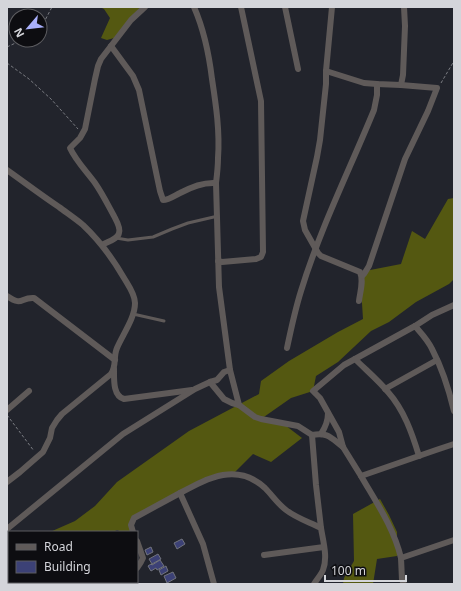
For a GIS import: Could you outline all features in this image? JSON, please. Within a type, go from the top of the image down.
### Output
[{"type":"street","points":[[102,245],[119,235],[119,228],[112,211],[98,188],[70,148],[82,134],[87,122],[98,66],[101,59],[131,20],[145,7]]},
{"type":"street","points":[[194,7],[205,38],[216,108],[218,138],[216,183],[218,216],[218,275],[230,370],[239,405]]},
{"type":"street","points":[[218,261],[222,262],[256,259],[261,257],[263,252],[261,101],[242,7]]},
{"type":"street","points":[[285,7],[298,69]]},
{"type":"street","points":[[332,7],[318,157],[303,221],[305,230],[321,256],[354,269],[360,272],[362,276]]},
{"type":"street","points":[[401,85],[404,68],[406,26],[404,7]]},
{"type":"street","points":[[111,46],[131,72],[140,90],[154,165],[163,200],[169,199],[186,190],[208,182],[216,183]]},
{"type":"street","points":[[326,71],[364,82],[377,84],[437,88],[405,159],[369,266],[362,276],[359,302]]},
{"type":"street","points":[[287,348],[291,325],[315,248],[374,110],[377,95],[377,84]]},
{"type":"street","points":[[7,170],[82,225],[102,245],[116,264],[135,299],[133,314],[115,354],[115,387],[118,396],[124,399],[195,389]]},
{"type":"street","points":[[7,296],[14,301],[19,302],[29,297],[34,298],[115,360]]},
{"type":"street","points":[[404,584],[402,580],[398,546],[394,534],[343,447],[339,432],[328,412],[320,398],[313,391],[344,365],[432,315],[454,305]]},
{"type":"street","points":[[415,326],[429,344],[437,360],[445,379],[454,411]]},
{"type":"street","points":[[355,359],[385,389],[401,411],[409,426],[419,456]]},
{"type":"street","points":[[385,389],[437,360]]},
{"type":"street","points":[[7,482],[43,452],[50,438],[52,428],[62,414],[106,378],[114,369]]},
{"type":"street","points":[[7,529],[123,434],[195,389],[217,380],[224,372],[230,370]]},
{"type":"street","points":[[210,382],[224,399],[239,405],[255,417],[298,426],[312,435],[326,434],[343,447]]},
{"type":"street","points":[[7,410],[29,390]]},
{"type":"street","points":[[321,434],[325,427],[328,412]]},
{"type":"street","points":[[312,435],[316,485],[325,554],[324,565],[314,584]]},
{"type":"street","points":[[361,476],[454,444]]},
{"type":"street","points":[[134,531],[131,525],[134,518],[202,481],[226,474],[240,475],[254,480],[266,489],[280,505],[293,515],[321,528]]},
{"type":"street","points":[[180,493],[203,544],[214,584]]},
{"type":"street","points":[[400,558],[454,540]]},
{"type":"street","points":[[138,544],[143,558],[138,566]]},
{"type":"street","points":[[264,555],[324,547]]},
{"type":"lane","points":[[116,238],[128,240],[153,237],[188,223],[218,216]]},
{"type":"lane","points":[[133,314],[164,321]]},
{"type":"path","points":[[437,88],[454,61]]},
{"type":"path","points":[[7,63],[29,79],[51,99],[82,134]]},
{"type":"path","points":[[7,415],[38,456]]},
{"type":"shaded area","points":[[100,7],[141,7],[114,38],[107,40],[101,38],[110,18],[104,9]]},
{"type":"shaded area","points":[[454,198],[454,279],[449,284],[416,302],[389,322],[371,331],[338,362],[316,376],[313,391],[291,398],[261,419],[281,422],[302,438],[271,462],[253,454],[233,474],[214,477],[134,518],[133,531],[52,531],[75,521],[95,506],[117,482],[189,431],[259,394],[261,381],[289,361],[363,319],[360,272],[401,264],[412,231],[425,239],[448,199]]},
{"type":"shaded area","points":[[380,499],[397,532],[397,556],[377,559],[373,584],[343,584],[344,578],[354,561],[353,514]]},
{"type":"building","points":[[182,539],[185,544],[177,549],[174,543]]},
{"type":"building","points":[[151,547],[153,552],[147,555],[145,550]]},
{"type":"building","points":[[158,554],[161,559],[152,564],[149,559]]},
{"type":"building","points":[[160,560],[164,566],[157,570],[156,568],[151,571],[148,566]]},
{"type":"building","points":[[166,566],[168,571],[161,575],[159,570]]},
{"type":"building","points":[[173,572],[176,578],[167,583],[164,576]]}]
